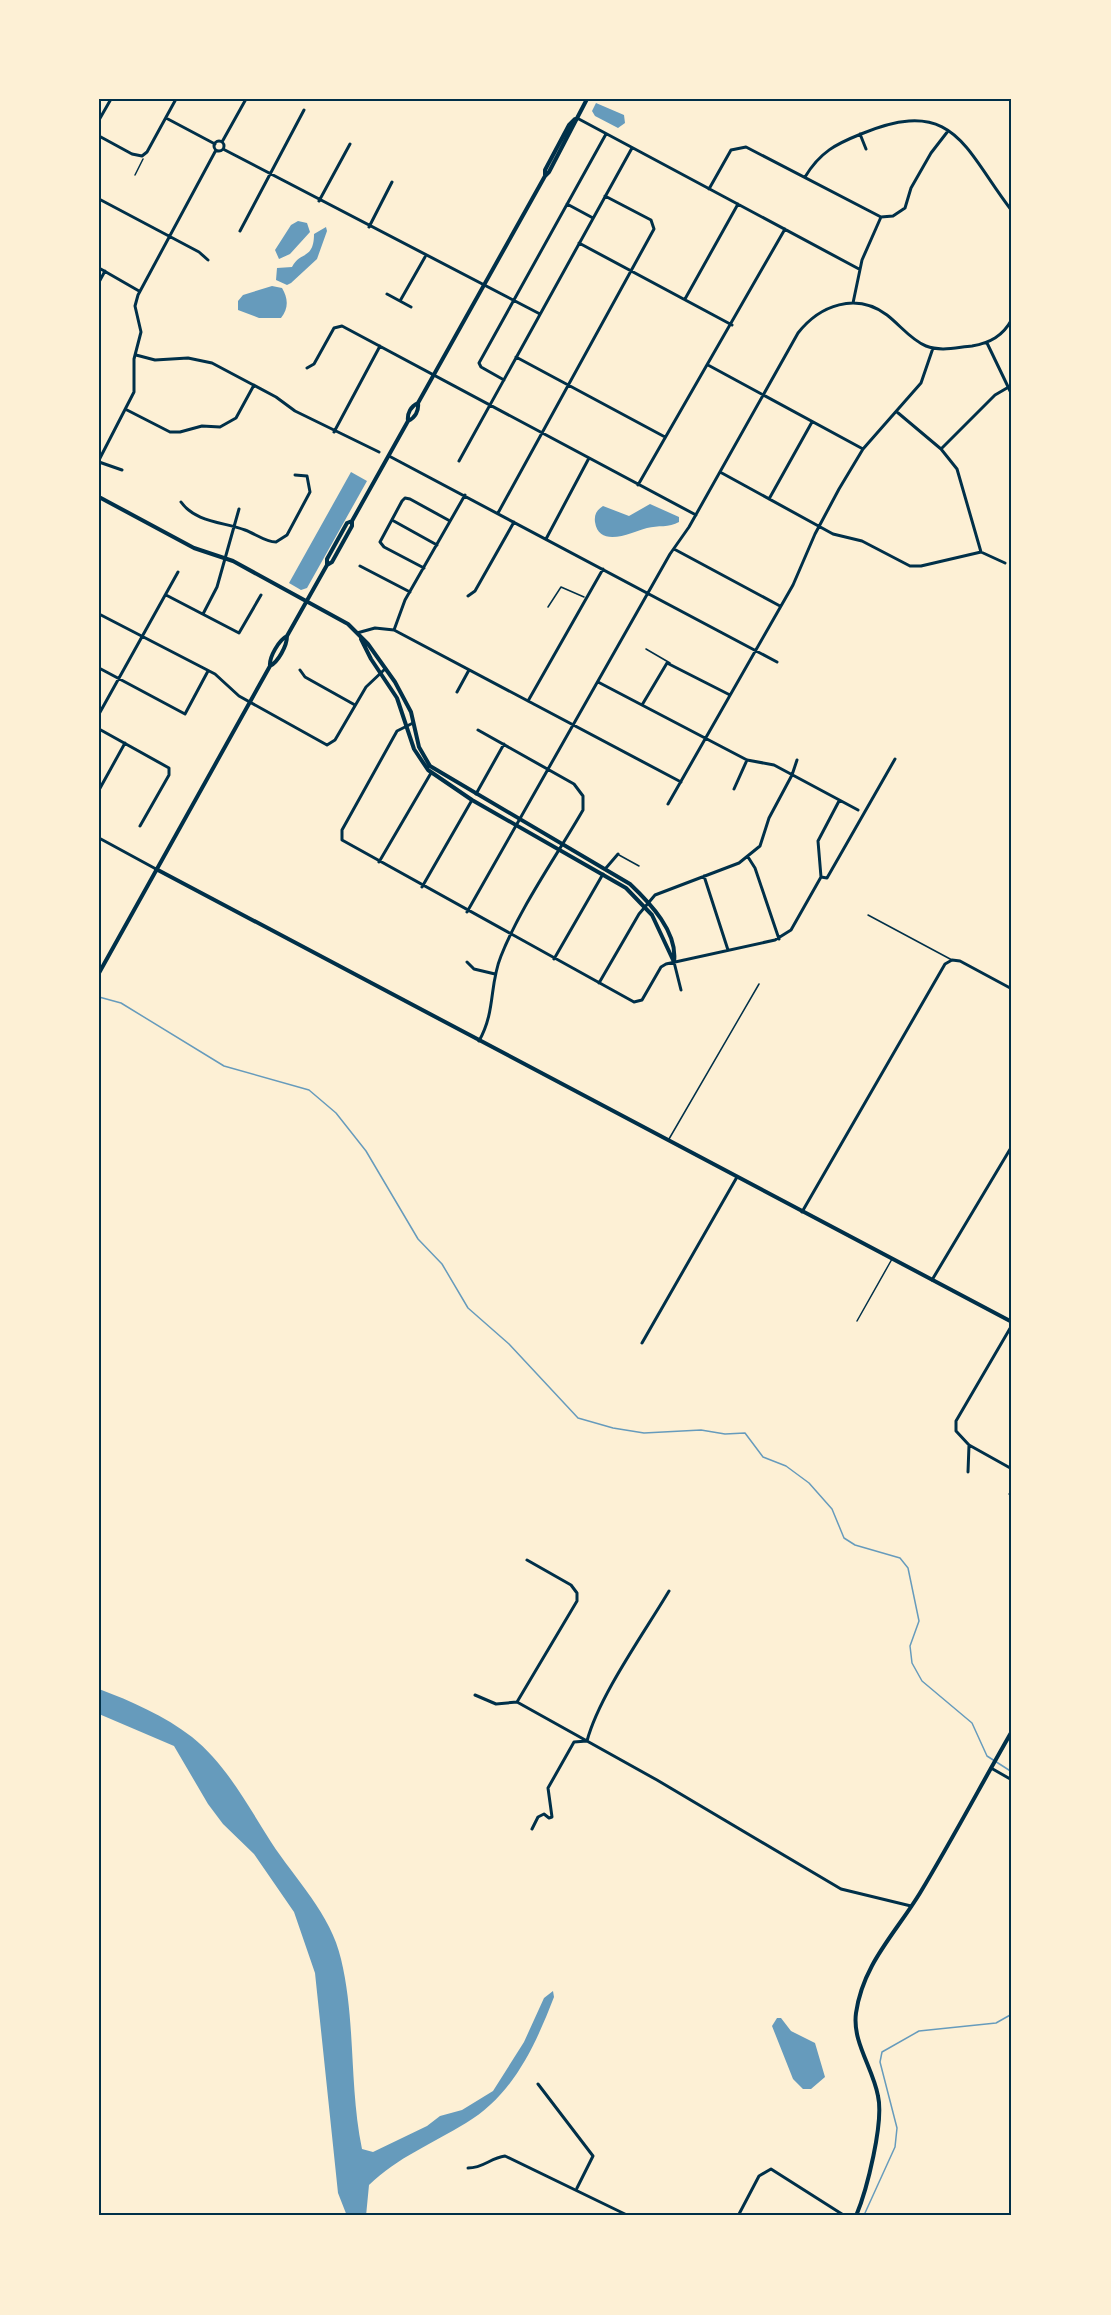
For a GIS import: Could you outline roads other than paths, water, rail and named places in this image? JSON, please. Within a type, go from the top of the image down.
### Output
[{"type":"street","points":[[99,120],[111,99]]},
{"type":"street","points":[[99,136],[143,158],[176,99]]},
{"type":"street","points":[[223,149],[222,142],[246,99]]},
{"type":"street","points":[[99,973],[270,666],[269,661],[282,639],[287,636],[327,565],[332,562],[352,526],[352,521],[408,421],[407,416],[413,405],[418,403],[434,375],[545,176],[545,170],[569,125],[577,118],[587,99]]},
{"type":"street","points":[[240,231],[304,110]]},
{"type":"street","points":[[166,118],[214,144],[222,142]]},
{"type":"street","points":[[577,118],[860,269]]},
{"type":"street","points":[[805,177],[824,152],[860,134],[903,120],[931,123],[948,131],[969,147],[1012,210]]},
{"type":"street","points":[[709,189],[728,153],[737,147],[750,148],[881,217],[893,216],[905,208],[911,188],[931,153],[948,131]]},
{"type":"street","points":[[504,380],[481,367],[479,363],[606,134]]},
{"type":"street","points":[[860,134],[866,148]]},
{"type":"street","points":[[122,470],[99,461],[127,410],[134,392],[136,355],[141,332],[135,306],[140,291],[216,150],[214,144]]},
{"type":"street","points":[[319,201],[350,144]]},
{"type":"street","points":[[459,461],[632,148]]},
{"type":"street","points":[[216,150],[223,149],[319,201],[540,314]]},
{"type":"street","points":[[369,227],[392,182]]},
{"type":"street","points":[[498,513],[654,229],[654,223],[605,196]]},
{"type":"street","points":[[99,199],[208,260]]},
{"type":"street","points":[[567,204],[593,218]]},
{"type":"street","points":[[685,299],[738,204]]},
{"type":"street","points":[[853,303],[860,269],[881,217]]},
{"type":"street","points":[[638,484],[786,230]]},
{"type":"street","points":[[579,243],[732,325]]},
{"type":"street","points":[[400,301],[425,256]]},
{"type":"street","points":[[99,268],[140,291]]},
{"type":"street","points":[[99,282],[105,271]]},
{"type":"street","points":[[387,294],[411,307]]},
{"type":"street","points":[[467,912],[798,333],[809,320],[830,307],[853,303],[882,312],[920,343],[933,348],[987,343],[1002,334],[1012,320]]},
{"type":"street","points":[[307,368],[314,364],[336,326],[342,326],[696,515]]},
{"type":"street","points":[[987,343],[1012,395]]},
{"type":"street","points":[[334,432],[380,346]]},
{"type":"street","points":[[668,804],[800,571],[818,526],[863,449],[921,383],[933,348]]},
{"type":"street","points":[[136,355],[155,360],[202,360],[255,385],[283,401],[295,411],[334,432],[379,452]]},
{"type":"street","points":[[516,357],[665,437]]},
{"type":"street","points":[[708,365],[863,449]]},
{"type":"street","points":[[127,410],[159,428],[175,433],[202,426],[228,425],[236,418],[255,385]]},
{"type":"street","points":[[941,449],[995,395],[1007,387]]},
{"type":"street","points":[[897,411],[941,449],[957,470],[981,552]]},
{"type":"street","points":[[769,499],[813,422]]},
{"type":"street","points":[[388,456],[777,662]]},
{"type":"street","points":[[546,539],[589,458]]},
{"type":"street","points":[[720,472],[818,526],[837,535],[862,541],[914,567],[981,552],[1005,563]]},
{"type":"street","points":[[181,502],[186,508],[210,521],[236,527],[268,541],[279,541],[287,535],[310,492],[307,476],[295,476]]},
{"type":"street","points":[[394,630],[410,592],[465,495]]},
{"type":"street","points":[[99,497],[194,548],[226,559],[337,616],[361,639],[410,723],[419,747],[432,771],[472,800],[603,874],[646,904]]},
{"type":"street","points":[[423,568],[380,544],[392,520],[405,498],[450,521]]},
{"type":"street","points":[[202,615],[218,587],[239,509]]},
{"type":"street","points":[[392,520],[437,545]]},
{"type":"street","points":[[468,596],[475,591],[514,522]]},
{"type":"street","points":[[674,549],[780,606]]},
{"type":"street","points":[[360,566],[410,592]]},
{"type":"street","points":[[528,701],[603,569]]},
{"type":"street","points":[[99,714],[178,572]]},
{"type":"street","points":[[165,595],[240,633],[261,595]]},
{"type":"street","points":[[99,614],[208,671],[250,702],[329,745],[335,740],[368,684],[385,669]]},
{"type":"street","points":[[357,633],[375,628],[394,630],[681,782]]},
{"type":"street","points":[[361,639],[385,669],[408,705],[410,723]]},
{"type":"street","points":[[642,705],[664,666],[670,663],[730,695]]},
{"type":"street","points":[[99,668],[185,714],[208,671]]},
{"type":"street","points":[[300,670],[304,677],[355,705]]},
{"type":"street","points":[[457,692],[469,670]]},
{"type":"street","points":[[598,682],[747,760],[774,765],[858,810]]},
{"type":"street","points":[[410,723],[397,731],[342,830],[341,838],[345,843],[510,936],[639,1003],[661,967],[674,962],[779,939],[786,934],[821,877],[818,841],[839,801]]},
{"type":"street","points":[[99,729],[166,765],[170,770],[140,826]]},
{"type":"street","points":[[478,730],[574,784],[583,796],[583,810],[510,936],[495,974],[491,1015],[479,1041]]},
{"type":"street","points":[[99,790],[125,743]]},
{"type":"street","points":[[476,794],[504,744]]},
{"type":"street","points":[[821,877],[826,878],[895,759]]},
{"type":"street","points":[[734,789],[747,760]]},
{"type":"street","points":[[599,984],[646,904],[666,889],[748,858],[762,843],[769,818],[792,776],[797,760]]},
{"type":"street","points":[[432,771],[606,868],[630,884],[673,946],[674,962],[681,990]]},
{"type":"street","points":[[379,862],[432,771]]},
{"type":"street","points":[[422,887],[472,800]]},
{"type":"street","points":[[99,838],[1012,1323],[956,1421],[956,1432],[969,1445],[1012,1469]]},
{"type":"street","points":[[606,868],[618,855]]},
{"type":"street","points":[[748,858],[755,868],[779,939]]},
{"type":"street","points":[[554,959],[603,874]]},
{"type":"street","points":[[704,876],[728,950]]},
{"type":"street","points":[[802,1212],[943,967],[952,960],[960,961],[1012,989]]},
{"type":"street","points":[[467,963],[474,969],[495,974]]},
{"type":"street","points":[[932,1280],[1012,1146]]},
{"type":"street","points":[[642,1343],[737,1177]]},
{"type":"street","points":[[968,1472],[969,1445]]},
{"type":"street","points":[[517,1702],[577,1601],[578,1593],[571,1586],[527,1560]]},
{"type":"street","points":[[586,1742],[591,1725],[608,1694],[669,1591]]},
{"type":"street","points":[[475,1695],[501,1705],[517,1702],[841,1890],[911,1906]]},
{"type":"street","points":[[856,2216],[880,2109],[875,2085],[858,2037],[857,2010],[866,1974],[874,1958],[911,1906],[1012,1731]]},
{"type":"street","points":[[532,1829],[538,1817],[544,1814],[549,1818],[552,1816],[548,1788],[574,1742],[586,1742]]},
{"type":"street","points":[[991,1768],[1012,1780]]},
{"type":"street","points":[[538,2084],[593,2156],[577,2189]]},
{"type":"street","points":[[468,2168],[484,2167],[497,2157],[505,2156],[629,2216]]},
{"type":"street","points":[[738,2216],[759,2176],[766,2170],[776,2170],[845,2216]]},
{"type":"lane","points":[[135,175],[143,158]]},
{"type":"lane","points":[[549,607],[561,587],[586,598]]},
{"type":"lane","points":[[646,649],[670,663]]},
{"type":"lane","points":[[618,855],[639,866]]},
{"type":"lane","points":[[868,915],[952,960]]},
{"type":"lane","points":[[668,1141],[759,984]]},
{"type":"lane","points":[[857,1321],[892,1259]]},
{"type":"water","points":[[596,103],[624,115],[625,123],[618,128],[595,116],[592,111]]},
{"type":"water","points":[[298,221],[307,223],[310,232],[290,254],[279,259],[275,250],[291,225]]},
{"type":"water","points":[[326,227],[327,231],[317,259],[291,283],[287,285],[276,280],[277,268],[292,267],[312,248],[314,234]]},
{"type":"water","points":[[272,286],[282,288],[286,296],[287,303],[281,318],[259,318],[238,310],[238,301],[243,295]]},
{"type":"water","points":[[351,472],[367,481],[307,588],[301,590],[289,583]]},
{"type":"water","points":[[650,504],[679,517],[679,522],[617,537],[603,535],[598,530],[595,517],[603,506],[629,516]]},
{"type":"water","points":[[99,1689],[159,1716],[182,1729],[204,1748],[236,1786],[271,1842],[321,1912],[336,1943],[346,1982],[355,2101],[362,2149],[373,2152],[427,2126],[440,2116],[462,2110],[493,2091],[524,2042],[544,1998],[553,1991],[554,1997],[539,2033],[509,2084],[482,2112],[392,2166],[369,2185],[366,2216],[347,2216],[338,2193],[315,1973],[294,1912],[254,1854],[223,1824],[208,1804],[174,1746],[99,1714]]},
{"type":"water","points":[[777,2018],[781,2018],[791,2031],[815,2043],[825,2077],[811,2089],[803,2089],[793,2079],[772,2026]]},
{"type":"waterway","points":[[99,997],[121,1003],[224,1066],[309,1090],[336,1113],[366,1151],[418,1239],[442,1264],[468,1308],[509,1344],[578,1418],[613,1428],[644,1433],[701,1430],[725,1434],[745,1433],[763,1457],[786,1466],[809,1483],[832,1509],[844,1538],[855,1545],[900,1558],[908,1568],[919,1621],[910,1646],[912,1663],[922,1681],[972,1723],[987,1756],[1012,1772]]},
{"type":"waterway","points":[[868,2216],[865,2213],[895,2147],[897,2128],[880,2062],[882,2052],[919,2031],[996,2023],[1012,2014]]}]
